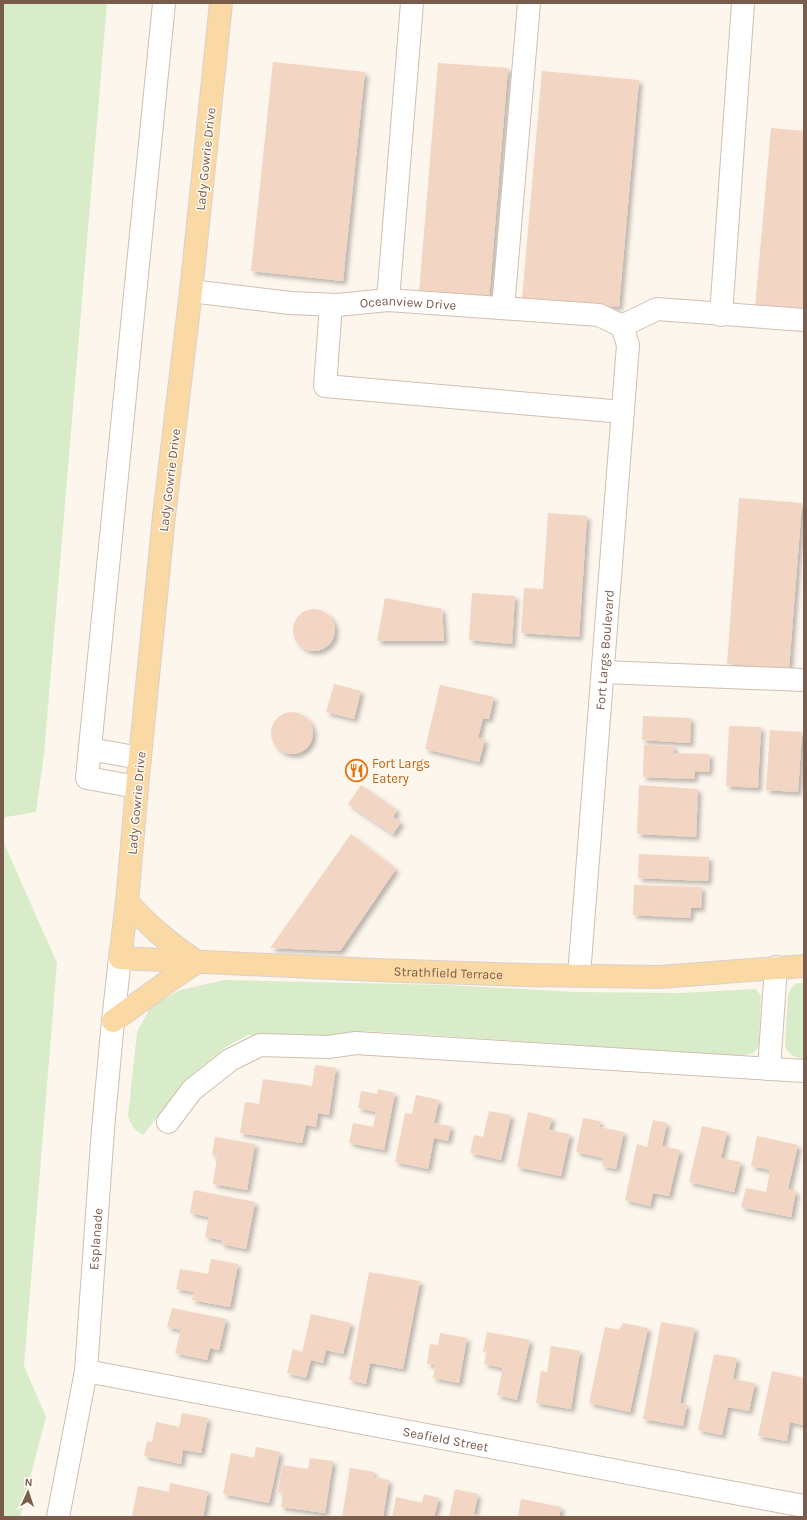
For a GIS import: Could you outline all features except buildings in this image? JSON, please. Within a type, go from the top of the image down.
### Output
[{"type":"main road","name":"Lady Gowrie Drive","points":[[120,958],[127,902],[164,516],[191,291],[221,3]]},
{"type":"main road","points":[[112,1021],[197,962],[171,944],[148,925],[127,902]]},
{"type":"main road","name":"Strathfield Terrace","points":[[120,958],[375,970],[660,977],[804,966]]},
{"type":"street","points":[[137,787],[87,778],[164,3]]},
{"type":"street","points":[[388,300],[412,3]]},
{"type":"street","points":[[503,308],[529,3]]},
{"type":"street","points":[[721,314],[743,3]]},
{"type":"street","name":"Oceanview Drive","points":[[191,291],[290,303],[330,305],[388,300],[599,315],[622,326]]},
{"type":"street","points":[[330,305],[325,386],[623,412]]},
{"type":"street","points":[[622,326],[657,309],[804,320]]},
{"type":"street","name":"Fort Largs Boulevard","points":[[580,976],[628,345],[622,326]]},
{"type":"street","points":[[603,672],[804,674]]},
{"type":"street","points":[[90,749],[140,758]]},
{"type":"street","name":"Esplanade","points":[[58,1517],[86,1371],[103,1129],[112,1021],[120,958]]},
{"type":"street","points":[[769,1069],[776,967]]},
{"type":"street","points":[[168,1122],[192,1090],[230,1060],[260,1045],[328,1047],[356,1043],[804,1071]]},
{"type":"street","name":"Seafield Street","points":[[86,1371],[804,1506]]},
{"type":"green space","points":[[3,3],[107,3],[44,754],[36,812],[6,817],[3,821]]},
{"type":"green space","points":[[3,841],[57,963],[24,1366],[46,1417],[20,1517],[3,1517]]},
{"type":"green space","points":[[224,980],[446,985],[576,992],[679,993],[755,989],[761,995],[759,1046],[753,1053],[741,1056],[366,1031],[338,1038],[248,1035],[226,1047],[190,1076],[143,1135],[133,1127],[128,1116],[137,1032],[151,1006],[180,990]]},
{"type":"green space","points":[[797,983],[804,983],[804,1059],[792,1056],[785,1046],[788,994],[792,987]]},
{"type":"place","name":"Fort Largs Eatery","points":[[357,770]]}]
